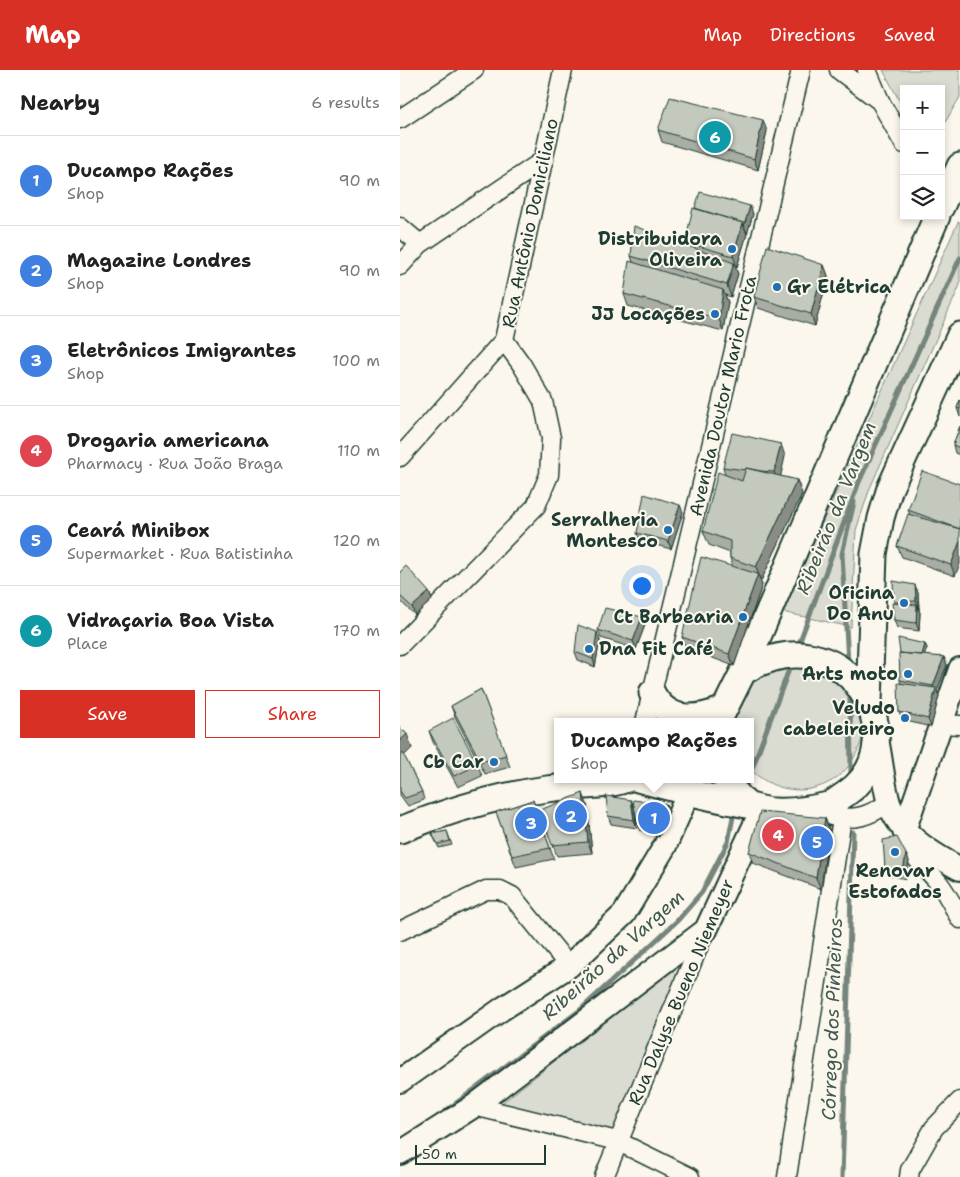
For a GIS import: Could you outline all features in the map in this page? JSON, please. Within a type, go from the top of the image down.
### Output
[{"type":"main road","points":[[945,198],[954,177]]},
{"type":"main road","points":[[652,693],[665,710],[682,718],[710,715],[721,716],[743,672],[935,220]]},
{"type":"main road","points":[[668,783],[691,786],[761,808],[803,810],[830,804],[856,786],[871,762],[876,732],[869,703],[874,554],[881,518],[890,488],[960,335]]},
{"type":"main road","points":[[743,672],[758,663],[774,657],[791,654],[809,655],[840,668],[857,683],[869,703]]},
{"type":"main road","points":[[400,815],[469,788],[554,772]]},
{"type":"main road","points":[[400,830],[451,810],[499,796],[566,787],[617,783]]},
{"type":"main road","points":[[729,783],[735,792],[761,808]]},
{"type":"street","points":[[400,119],[474,70]]},
{"type":"street","name":"Rua Antônio Domiciliano","points":[[400,457],[504,340],[563,70]]},
{"type":"street","name":"Avenida Doutor Mario Frota","points":[[646,718],[801,70]]},
{"type":"street","points":[[839,70],[880,101]]},
{"type":"street","points":[[867,70],[880,101],[900,137]]},
{"type":"street","points":[[400,266],[420,244],[544,160]]},
{"type":"street","points":[[400,227],[420,244]]},
{"type":"street","points":[[400,645],[536,506],[549,475],[551,438],[543,401],[522,365],[504,340]]},
{"type":"street","points":[[904,831],[914,804],[951,725],[960,669]]},
{"type":"street","points":[[876,732],[889,803],[904,831],[905,840],[909,848],[939,882],[960,919]]},
{"type":"street","points":[[400,1081],[502,1009],[569,966],[624,914],[665,846],[691,786]]},
{"type":"street","points":[[803,810],[842,818],[866,817],[889,803],[905,808],[914,804]]},
{"type":"street","name":"Rua Dalyse Bueno Niemeyer","points":[[604,1177],[706,930],[761,808]]},
{"type":"street","points":[[787,1177],[842,818]]},
{"type":"street","points":[[904,831],[939,857],[960,869]]},
{"type":"street","points":[[400,931],[486,890],[500,890],[512,896],[569,966]]},
{"type":"street","points":[[400,1153],[474,1106],[706,930]]},
{"type":"street","points":[[910,1177],[910,1170],[934,1128],[960,1101]]},
{"type":"street","points":[[474,1106],[618,1141],[690,1177]]},
{"type":"shaded area","points":[[883,70],[960,70],[960,97],[945,122],[945,85],[900,85],[900,102]]},
{"type":"shaded area","points":[[958,222],[960,222],[960,285],[870,488],[856,530],[851,627],[782,612]]},
{"type":"shaded area","points":[[784,661],[844,679],[862,712],[864,728],[862,740],[851,763],[840,775],[826,784],[811,789],[795,790],[779,787],[764,780],[754,772],[754,718],[733,718],[739,699],[744,691],[749,684]]},
{"type":"shaded area","points":[[688,959],[613,1132],[521,1108],[498,1106],[665,974]]},
{"type":"building","points":[[670,97],[763,120],[754,159],[658,130]]},
{"type":"building","points":[[700,192],[750,206],[744,226],[743,223],[695,208]]},
{"type":"building","points":[[693,208],[743,223],[733,256],[685,242]]},
{"type":"building","points":[[634,226],[734,263],[727,285],[631,256]]},
{"type":"building","points":[[767,246],[824,265],[811,314],[754,297]]},
{"type":"building","points":[[629,261],[723,290],[719,319],[624,294]]},
{"type":"building","points":[[960,426],[960,448],[953,445]]},
{"type":"building","points":[[732,433],[781,444],[774,472],[723,467]]},
{"type":"building","points":[[746,468],[797,480],[756,567],[730,558],[730,541],[703,531],[718,472],[742,481]]},
{"type":"building","points":[[922,471],[960,484],[960,529],[908,510]]},
{"type":"building","points":[[644,494],[680,505],[668,541],[637,533]]},
{"type":"building","points":[[908,514],[960,529],[960,541],[951,565],[897,546]]},
{"type":"building","points":[[701,557],[758,574],[729,654],[682,637]]},
{"type":"building","points":[[406,566],[429,592],[412,607],[400,596],[400,572]]},
{"type":"building","points":[[893,581],[915,585],[916,601],[894,602]]},
{"type":"building","points":[[892,603],[917,605],[916,623],[894,620]]},
{"type":"building","points":[[605,608],[642,617],[633,641],[598,630]]},
{"type":"building","points":[[578,625],[597,632],[593,659],[575,652]]},
{"type":"building","points":[[898,638],[925,644],[922,655],[900,653]]},
{"type":"building","points":[[899,653],[944,657],[933,686],[900,680]]},
{"type":"building","points":[[898,683],[936,688],[928,719],[899,712]]},
{"type":"building","points":[[481,689],[506,755],[481,762],[451,706]]},
{"type":"building","points":[[453,718],[478,765],[454,776],[429,731]]},
{"type":"building","points":[[400,727],[407,734],[400,741]]},
{"type":"building","points":[[403,753],[422,792],[405,798],[400,791],[400,756]]},
{"type":"building","points":[[583,793],[588,842],[552,845],[540,810]]},
{"type":"building","points":[[606,796],[631,800],[634,820],[608,816]]},
{"type":"building","points":[[533,800],[550,848],[512,856],[496,812]]},
{"type":"building","points":[[633,800],[666,804],[656,829],[637,822]]},
{"type":"building","points":[[760,812],[825,818],[816,878],[749,852]]},
{"type":"building","points":[[447,831],[450,841],[438,844],[432,834]]},
{"type":"building","points":[[897,837],[906,854],[903,871],[885,868],[883,840]]},
{"type":"waterway","name":"Ribeirão da Vargem","points":[[797,649],[859,482],[960,258]]},
{"type":"waterway","name":"Córrego dos Pinheiros","points":[[848,663],[842,554],[854,502]]},
{"type":"waterway","name":"Ribeirão da Vargem","points":[[754,763],[791,664]]},
{"type":"waterway","name":"Córrego dos Pinheiros","points":[[850,691],[851,775]]},
{"type":"waterway","name":"Ribeirão da Vargem","points":[[744,790],[747,783]]},
{"type":"waterway","name":"Ribeirão da Vargem","points":[[447,1110],[579,1011],[677,921],[702,892],[728,842],[734,812]]},
{"type":"waterway","name":"Córrego dos Pinheiros","points":[[842,1177],[853,832]]},
{"type":"place","name":"Vidraçaria Boa Vista","points":[[715,137]]},
{"type":"place","name":"Distribuidora Oliveira","points":[[732,249]]},
{"type":"place","name":"Gr Elétrica","points":[[777,287]]},
{"type":"place","name":"JJ Locações","points":[[715,314]]},
{"type":"place","name":"Serralheria Montesco","points":[[668,530]]},
{"type":"place","name":"Oficina Do Anu","points":[[904,603]]},
{"type":"place","name":"Ct Barbearia","points":[[743,617]]},
{"type":"place","name":"Dna Fit Café","points":[[589,649]]},
{"type":"place","name":"Arts moto","points":[[908,674]]},
{"type":"place","name":"Veludo cabeleireiro","points":[[905,718]]},
{"type":"place","name":"Cb Car","points":[[494,762]]},
{"type":"place","name":"Magazine Londres","points":[[571,816]]},
{"type":"place","name":"Ducampo Rações","points":[[654,818]]},
{"type":"place","name":"Eletrônicos Imigrantes","points":[[531,823]]},
{"type":"place","name":"Drogaria americana","points":[[778,835]]},
{"type":"place","name":"Ceará Minibox","points":[[817,842]]},
{"type":"place","name":"Renovar Estofados","points":[[895,852]]}]
